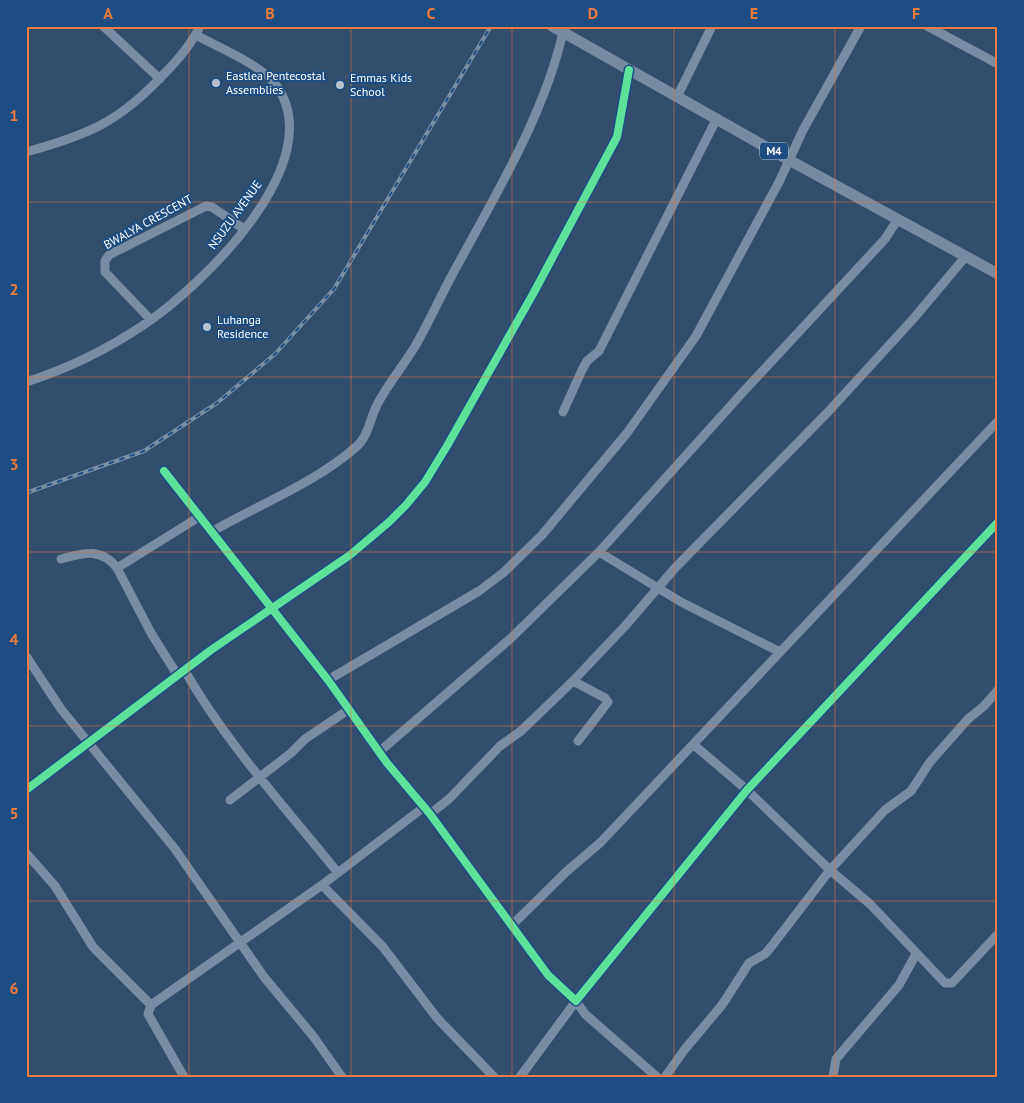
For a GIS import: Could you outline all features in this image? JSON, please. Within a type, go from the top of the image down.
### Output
[{"type":"main road","name":"M4","points":[[552,26],[788,160],[998,274]]},
{"type":"street","points":[[103,26],[160,79]]},
{"type":"street","points":[[677,97],[712,26]]},
{"type":"street","points":[[328,680],[479,591],[503,574],[542,535],[627,433],[696,336],[861,26]]},
{"type":"street","points":[[927,26],[998,64]]},
{"type":"street","points":[[26,152],[66,142],[100,127],[127,111],[180,57],[198,31]]},
{"type":"street","name":"NSUZU AVENUE","points":[[26,382],[91,355],[151,320],[201,278],[225,254],[244,229],[278,175],[288,149],[289,120],[286,107],[275,84],[265,74],[198,31]]},
{"type":"street","points":[[212,531],[307,480],[346,454],[363,440],[377,404],[418,341],[439,297],[497,193],[545,90],[556,63],[563,32]]},
{"type":"street","points":[[26,790],[182,673],[350,555],[389,522],[425,482],[533,294],[616,137],[628,70]]},
{"type":"street","points":[[563,412],[585,366],[599,351],[717,118]]},
{"type":"street","name":"BWALYA CRESCENT","points":[[151,320],[105,272],[104,261],[109,255],[206,206],[212,207],[244,229]]},
{"type":"street","points":[[379,752],[510,639],[598,552],[885,239],[898,219]]},
{"type":"street","points":[[184,1077],[148,1014],[151,1005],[427,810],[449,798],[500,746],[521,731],[573,681],[657,588],[828,412],[914,318],[966,256]]},
{"type":"street","points":[[511,926],[566,872],[601,842],[998,421]]},
{"type":"street","points":[[164,471],[328,680],[379,752],[427,810],[548,975],[576,1001],[585,1014],[657,1077]]},
{"type":"street","points":[[117,568],[199,517]]},
{"type":"street","points":[[520,1077],[576,1001],[747,790],[998,522]]},
{"type":"street","points":[[61,559],[85,552],[96,552],[111,560],[151,634],[244,758],[338,873]]},
{"type":"street","points":[[598,552],[657,588],[780,652]]},
{"type":"street","points":[[26,656],[61,709],[175,848],[264,977],[313,1036],[342,1077]]},
{"type":"street","points":[[573,681],[605,698],[608,702],[578,741]]},
{"type":"street","points":[[665,1077],[685,1049],[722,1005],[749,963],[771,948],[830,870],[886,810],[911,791],[930,762],[968,718],[984,706],[998,690]]},
{"type":"street","points":[[230,800],[291,753],[305,739],[348,710]]},
{"type":"street","points":[[694,745],[747,790],[830,870],[870,904],[945,983],[950,984],[998,934]]},
{"type":"street","points":[[26,853],[55,886],[94,946],[151,1005]]},
{"type":"street","points":[[322,885],[383,948],[437,1018],[494,1077]]},
{"type":"street","points":[[832,1077],[836,1059],[899,985],[916,954]]},
{"type":"railway","points":[[26,493],[144,451],[217,403],[275,354],[334,289],[491,26]]},
{"type":"cycle path","points":[[26,790],[211,650],[350,555],[406,505],[425,482],[447,446],[533,294],[617,137],[629,70]]},
{"type":"cycle path","points":[[164,471],[328,680],[387,763],[430,814],[548,975],[576,1001],[747,790],[998,522]]},
{"type":"place","name":"Eastlea Pentecostal Assemblies","points":[[216,83]]},
{"type":"place","name":"Emmas Kids School","points":[[340,85]]},
{"type":"place","name":"Luhanga Residence","points":[[207,327]]}]
